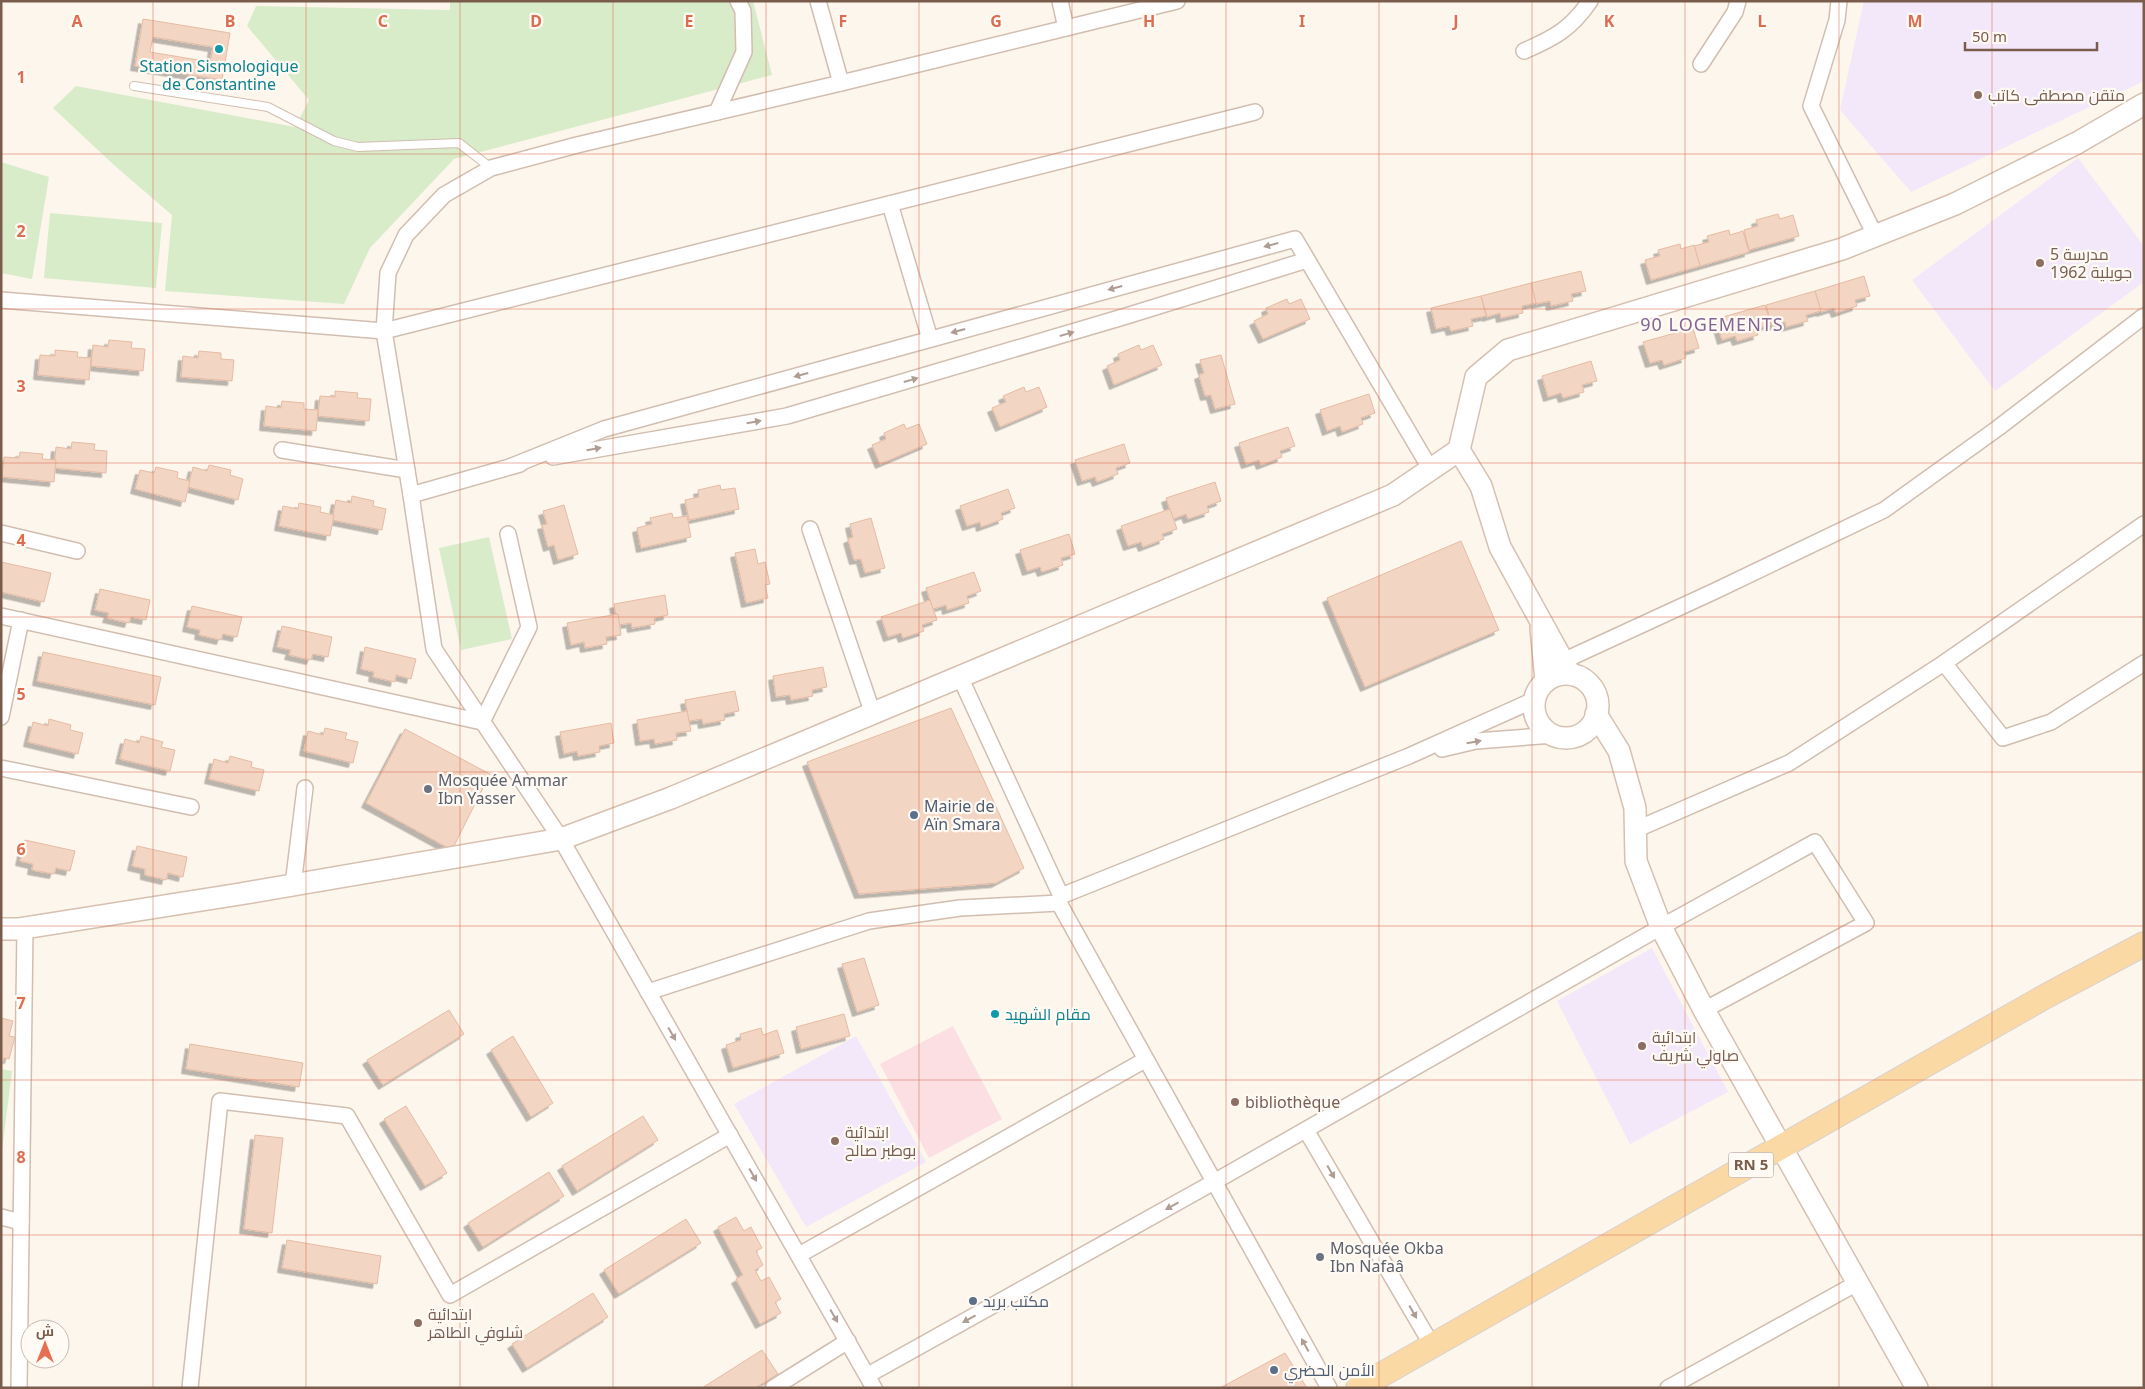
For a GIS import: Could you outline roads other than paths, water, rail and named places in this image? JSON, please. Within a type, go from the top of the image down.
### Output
[{"type":"main road","points":[[1,929],[25,928],[293,885],[561,839],[671,798],[1393,496],[1459,450],[1476,377],[1508,350],[1832,252],[1955,204],[2078,143],[2144,104]]},
{"type":"main road","points":[[1459,450],[1480,486],[1500,547],[1567,668],[1589,684],[1596,698],[1596,714],[1588,728],[1575,736],[1564,737],[1554,735],[1540,725],[1534,709],[1534,700],[1546,681],[1562,674],[1567,668]]},
{"type":"main road","points":[[1540,618],[1546,681]]},
{"type":"main road","points":[[1596,714],[1618,751],[1635,808],[1636,862],[1661,927],[1704,1010],[1859,1282],[1917,1388]]},
{"type":"main road","name":"RN 5","points":[[1358,1388],[1384,1381],[1434,1346],[2046,996],[2144,944]]},
{"type":"street","points":[[717,112],[744,52],[743,11],[738,1]]},
{"type":"street","points":[[818,1],[841,83]]},
{"type":"street","points":[[1060,1],[1066,28]]},
{"type":"street","points":[[1177,1],[492,168],[444,195],[406,235],[388,273],[384,331],[412,495],[434,649],[561,839],[871,1382],[1214,1182],[1661,927],[1815,842],[1866,923],[1704,1010]]},
{"type":"street","points":[[1524,51],[1554,38],[1580,15],[1590,1]]},
{"type":"street","points":[[1701,64],[1735,12],[1738,1]]},
{"type":"street","points":[[1839,1],[1837,20],[1812,106],[1875,235]]},
{"type":"street","points":[[1,300],[384,331],[1255,112]]},
{"type":"street","points":[[890,204],[930,339]]},
{"type":"street","points":[[512,466],[604,429],[1294,239],[1431,470]]},
{"type":"street","points":[[412,495],[512,466],[787,416],[1123,317],[1307,260]]},
{"type":"street","points":[[1567,668],[1714,591],[1884,510],[1998,428],[2144,316]]},
{"type":"street","points":[[282,450],[407,470]]},
{"type":"street","points":[[1635,830],[1788,763],[1944,663],[2144,524]]},
{"type":"street","points":[[810,529],[873,714]]},
{"type":"street","points":[[1,534],[77,551]]},
{"type":"street","points":[[482,722],[529,627],[508,534]]},
{"type":"street","points":[[1,616],[482,722]]},
{"type":"street","points":[[1,717],[21,620]]},
{"type":"street","points":[[1944,663],[2003,738],[2051,722],[2144,662]]},
{"type":"street","points":[[960,678],[1060,899],[1145,1060],[1329,1388]]},
{"type":"street","points":[[648,992],[868,921],[960,908],[1060,899],[1409,756],[1534,700]]},
{"type":"street","points":[[1409,756],[1476,741],[1554,735]]},
{"type":"street","points":[[1,768],[191,807]]},
{"type":"street","points":[[293,885],[306,788]]},
{"type":"street","points":[[19,1388],[25,928]]},
{"type":"street","points":[[799,1255],[1145,1060]]},
{"type":"street","points":[[190,1388],[220,1101],[347,1116],[450,1295],[730,1135]]},
{"type":"street","points":[[1306,1130],[1434,1346]]},
{"type":"street","points":[[1,1217],[21,1222]]},
{"type":"street","points":[[1668,1388],[1859,1282]]},
{"type":"street","points":[[773,1388],[848,1341]]},
{"type":"lane","points":[[134,86],[268,106],[334,141],[358,147],[459,143],[492,168]]},
{"type":"place","name":"Station Sismologique de Constantine","points":[[219,49]]},
{"type":"place","name":"متقن مصطفى كاتب","points":[[1978,95]]},
{"type":"place","name":"مدرسة 5 جويلية 1962","points":[[2040,263]]},
{"type":"place","name":"Mosquée Ammar Ibn Yasser","points":[[428,789]]},
{"type":"place","name":"Mairie de Aïn Smara","points":[[914,815]]},
{"type":"place","name":"مقام الشهيد","points":[[995,1014]]},
{"type":"place","name":"ابتدائية صاولي شريف","points":[[1642,1046]]},
{"type":"place","name":"bibliothèque","points":[[1235,1102]]},
{"type":"place","name":"ابتدائية بوطبر صالح","points":[[835,1141]]},
{"type":"place","name":"Mosquée Okba Ibn Nafaâ","points":[[1320,1257]]},
{"type":"place","name":"مكتب بريد","points":[[973,1301]]},
{"type":"place","name":"ابتدائية شلوفي الطاهر","points":[[418,1323]]},
{"type":"place","name":"الأمن الحضري","points":[[1274,1370]]},
{"type":"district","name":"90 LOGEMENTS","points":[[1712,325]]}]
